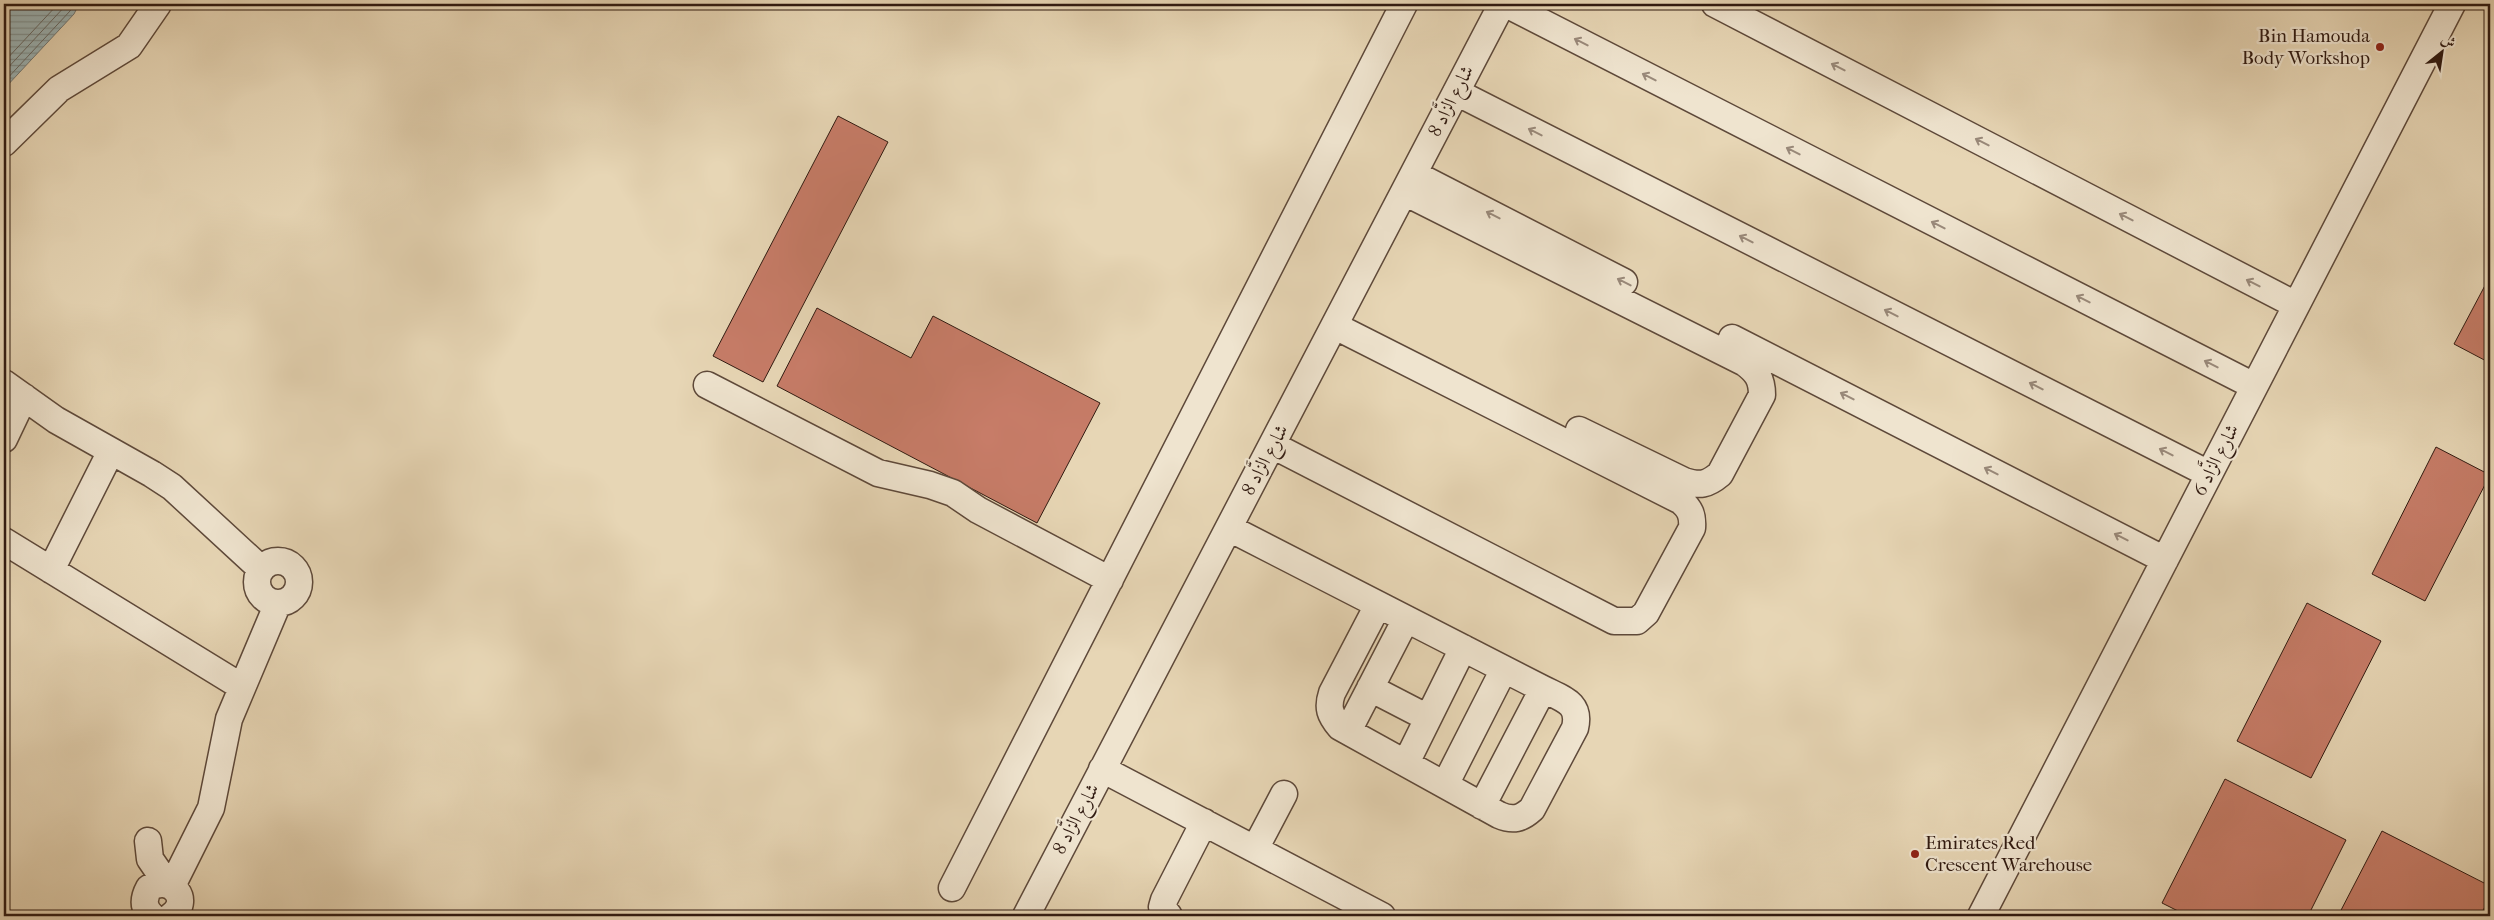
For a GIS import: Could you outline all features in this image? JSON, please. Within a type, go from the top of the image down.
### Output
[{"type":"street","points":[[4,143],[59,89],[130,46],[158,4]]},
{"type":"street","points":[[952,888],[1404,4]]},
{"type":"street","name":"شارع الزَّاد 8","points":[[1026,916],[1502,4]]},
{"type":"street","points":[[1506,4],[2254,386]]},
{"type":"street","points":[[1715,4],[2296,305]]},
{"type":"street","name":"شارع الزَّاد 6","points":[[1981,916],[2296,305],[2441,8]]},
{"type":"street","points":[[1456,92],[2209,474]]},
{"type":"street","points":[[1339,319],[1684,481],[1700,486],[1710,482],[1720,474],[1762,395],[1762,384],[1756,371],[1744,363],[1409,183]]},
{"type":"street","points":[[1409,183],[2165,560]]},
{"type":"street","points":[[1272,445],[1614,621],[1637,621],[1646,613],[1692,528],[1693,519],[1690,509],[1680,501],[1339,319]]},
{"type":"street","points":[[707,385],[871,470],[953,493],[978,510],[1110,580]]},
{"type":"street","points":[[4,439],[14,390],[73,430],[172,487],[261,569],[256,584],[259,591],[263,598],[278,603],[225,730],[217,786],[210,808],[168,884],[149,888],[144,896],[147,912],[152,916]]},
{"type":"street","points":[[51,570],[111,451]]},
{"type":"street","points":[[1229,528],[1568,702],[1575,709],[1578,717],[1575,728],[1532,808],[1522,818],[1509,819],[1482,806],[1340,727],[1331,717],[1328,704],[1378,605]]},
{"type":"street","points":[[4,541],[242,687]]},
{"type":"street","points":[[1348,731],[1406,619]]},
{"type":"street","points":[[1406,764],[1463,648]]},
{"type":"street","points":[[1445,785],[1504,669]]},
{"type":"street","points":[[1370,688],[1428,718]]},
{"type":"street","points":[[1482,806],[1543,689]]},
{"type":"street","points":[[1102,769],[1382,916]]},
{"type":"street","points":[[1255,850],[1284,794]]},
{"type":"street","points":[[1169,916],[1162,906],[1164,900],[1204,822]]},
{"type":"street","points":[[148,841],[150,859],[180,899],[179,907],[171,916]]},
{"type":"water","points":[[4,4],[79,4],[74,14],[4,89]]},
{"type":"building","points":[[838,116],[888,142],[763,382],[713,356]]},
{"type":"building","points":[[2490,276],[2490,363],[2454,344]]},
{"type":"building","points":[[817,308],[911,358],[933,316],[1100,403],[1037,523],[777,386]]},
{"type":"building","points":[[2436,447],[2490,475],[2425,601],[2372,574]]},
{"type":"building","points":[[2307,603],[2381,641],[2311,778],[2237,741]]},
{"type":"building","points":[[2225,779],[2346,840],[2308,916],[2188,916],[2162,903]]},
{"type":"building","points":[[2382,831],[2490,886],[2490,897],[2480,916],[2338,916]]},
{"type":"place","name":"Bin Hamouda Body Workshop","points":[[2380,47]]},
{"type":"place","name":"Emirates Red Crescent Warehouse","points":[[1915,854]]}]
